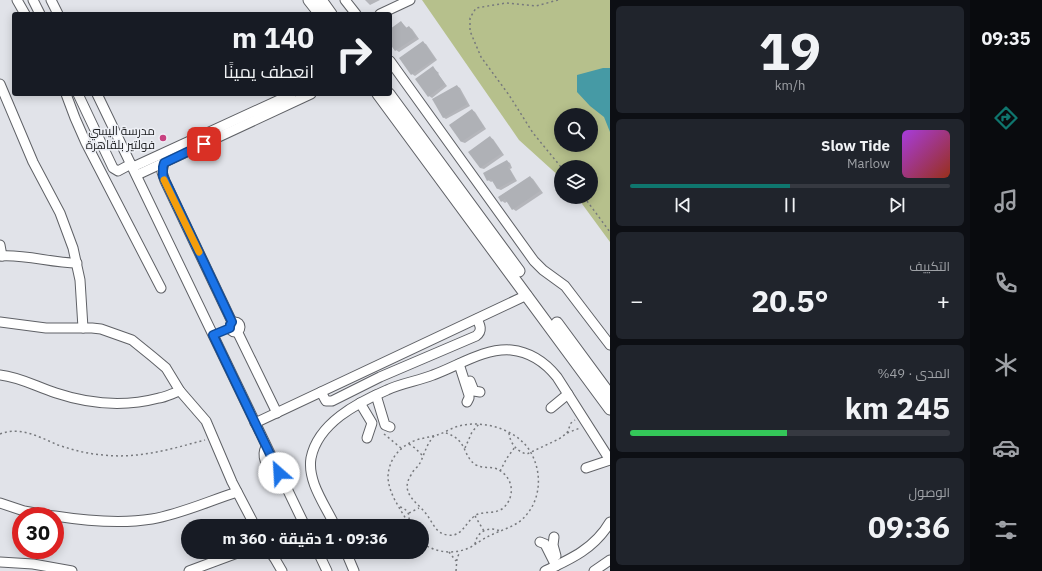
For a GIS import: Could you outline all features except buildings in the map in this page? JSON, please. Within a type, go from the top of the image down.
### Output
[{"type":"main road","points":[[310,0],[319,12]]},
{"type":"main road","points":[[321,0],[330,12]]},
{"type":"main road","points":[[379,96],[610,409]]},
{"type":"main road","points":[[390,96],[610,395]]},
{"type":"street","points":[[17,0],[24,12]]},
{"type":"street","points":[[33,0],[39,12]]},
{"type":"street","points":[[52,0],[57,12]]},
{"type":"street","points":[[345,0],[354,12]]},
{"type":"street","points":[[384,12],[410,0]]},
{"type":"street","points":[[392,65],[534,261],[543,270],[565,286],[610,345]]},
{"type":"street","points":[[0,84],[33,162],[60,213],[73,248],[80,280],[83,328]]},
{"type":"street","points":[[67,96],[86,143],[161,288]]},
{"type":"street","points":[[79,96],[113,168],[118,171],[164,163],[307,96]]},
{"type":"street","points":[[98,96],[302,519]]},
{"type":"street","points":[[134,169],[288,96]]},
{"type":"street","points":[[164,163],[162,172],[165,181],[233,327],[278,413]]},
{"type":"street","points":[[0,245],[1,256],[29,257],[54,262],[77,263]]},
{"type":"street","points":[[255,424],[527,295]]},
{"type":"street","points":[[321,392],[326,401],[333,401],[380,376],[476,336],[481,330],[477,319]]},
{"type":"street","points":[[0,322],[46,328],[100,329],[132,340],[166,368],[180,391],[206,421],[237,492],[252,519]]},
{"type":"street","points":[[213,335],[233,327]]},
{"type":"street","points":[[332,519],[313,482],[311,459],[318,440],[330,424],[360,403],[388,389],[432,375],[495,351],[512,350],[522,352],[537,359],[550,368],[610,460],[586,468]]},
{"type":"street","points":[[462,363],[474,391],[480,392]]},
{"type":"street","points":[[462,363],[469,395],[467,402]]},
{"type":"street","points":[[0,375],[22,380],[70,397],[100,402],[138,402],[160,398],[180,391]]},
{"type":"street","points":[[552,408],[568,394]]},
{"type":"street","points":[[376,395],[385,425],[390,427]]},
{"type":"street","points":[[360,403],[372,423],[367,438]]},
{"type":"street","points":[[264,443],[264,458],[296,519]]},
{"type":"street","points":[[64,517],[108,521],[152,519],[174,514],[237,492]]},
{"type":"street","points":[[0,503],[12,507]]},
{"type":"street","points":[[545,571],[573,559],[594,543],[610,522]]},
{"type":"street","points":[[554,538],[553,545],[558,565]]},
{"type":"street","points":[[540,542],[545,544],[558,565]]},
{"type":"street","points":[[189,571],[221,559]]},
{"type":"street","points":[[274,559],[282,571]]},
{"type":"street","points":[[315,559],[321,571]]},
{"type":"street","points":[[321,559],[327,571]]},
{"type":"street","points":[[349,559],[354,571]]},
{"type":"street","points":[[594,571],[610,560]]},
{"type":"street","points":[[0,562],[33,564],[72,571]]},
{"type":"path","points":[[555,160],[533,133],[509,95],[481,56],[470,31],[470,18],[476,8],[506,3],[536,6],[558,0]]},
{"type":"path","points":[[589,204],[610,232]]},
{"type":"path","points":[[567,433],[572,421],[581,415]]},
{"type":"path","points":[[465,448],[469,437],[479,424]]},
{"type":"path","points":[[406,519],[390,488],[389,471],[392,460],[398,452],[408,444],[459,426],[479,424],[494,426],[509,433],[523,443],[531,453],[538,472],[539,486],[537,496],[530,511],[523,519],[513,526],[461,551],[449,552],[429,547]]},
{"type":"path","points":[[509,433],[511,441],[515,447],[524,454],[531,453],[559,439],[567,433],[587,424]]},
{"type":"path","points":[[0,434],[10,431],[25,432],[73,449],[103,455],[120,456],[161,452],[213,437]]},
{"type":"path","points":[[434,436],[426,447],[418,466],[410,476],[407,485],[410,497],[428,516],[438,531],[449,536],[460,533],[469,521],[480,513],[500,510],[509,502],[511,493],[510,483],[506,476],[495,468],[482,467],[474,464],[468,456],[465,448],[455,437],[445,432]]},
{"type":"path","points":[[408,444],[416,448],[423,456]]},
{"type":"path","points":[[500,471],[506,458],[515,447]]},
{"type":"path","points":[[399,507],[405,509],[409,513],[410,519]]},
{"type":"path","points":[[409,513],[420,507]]},
{"type":"path","points":[[475,516],[484,531]]},
{"type":"path","points":[[475,544],[479,535],[484,531],[494,529],[500,531]]},
{"type":"path","points":[[456,571],[456,561],[461,551]]},
{"type":"path","points":[[449,552],[456,561]]},
{"type":"green space","points":[[422,0],[610,0],[610,242],[582,204],[598,204],[598,160],[554,160],[554,172],[519,140]]},
{"type":"water","points":[[603,68],[610,68],[610,132],[604,117],[598,112],[598,108],[593,108],[577,92],[577,75]]},
{"type":"slow traffic","points":[[164,180],[199,252]]},
{"type":"place","name":"مدرسة اليسي فولتير بلقاهرة","points":[[163,138]]},
{"type":"route","points":[[204,144],[164,163],[162,172],[232,322],[230,328],[213,335],[279,473]]}]
